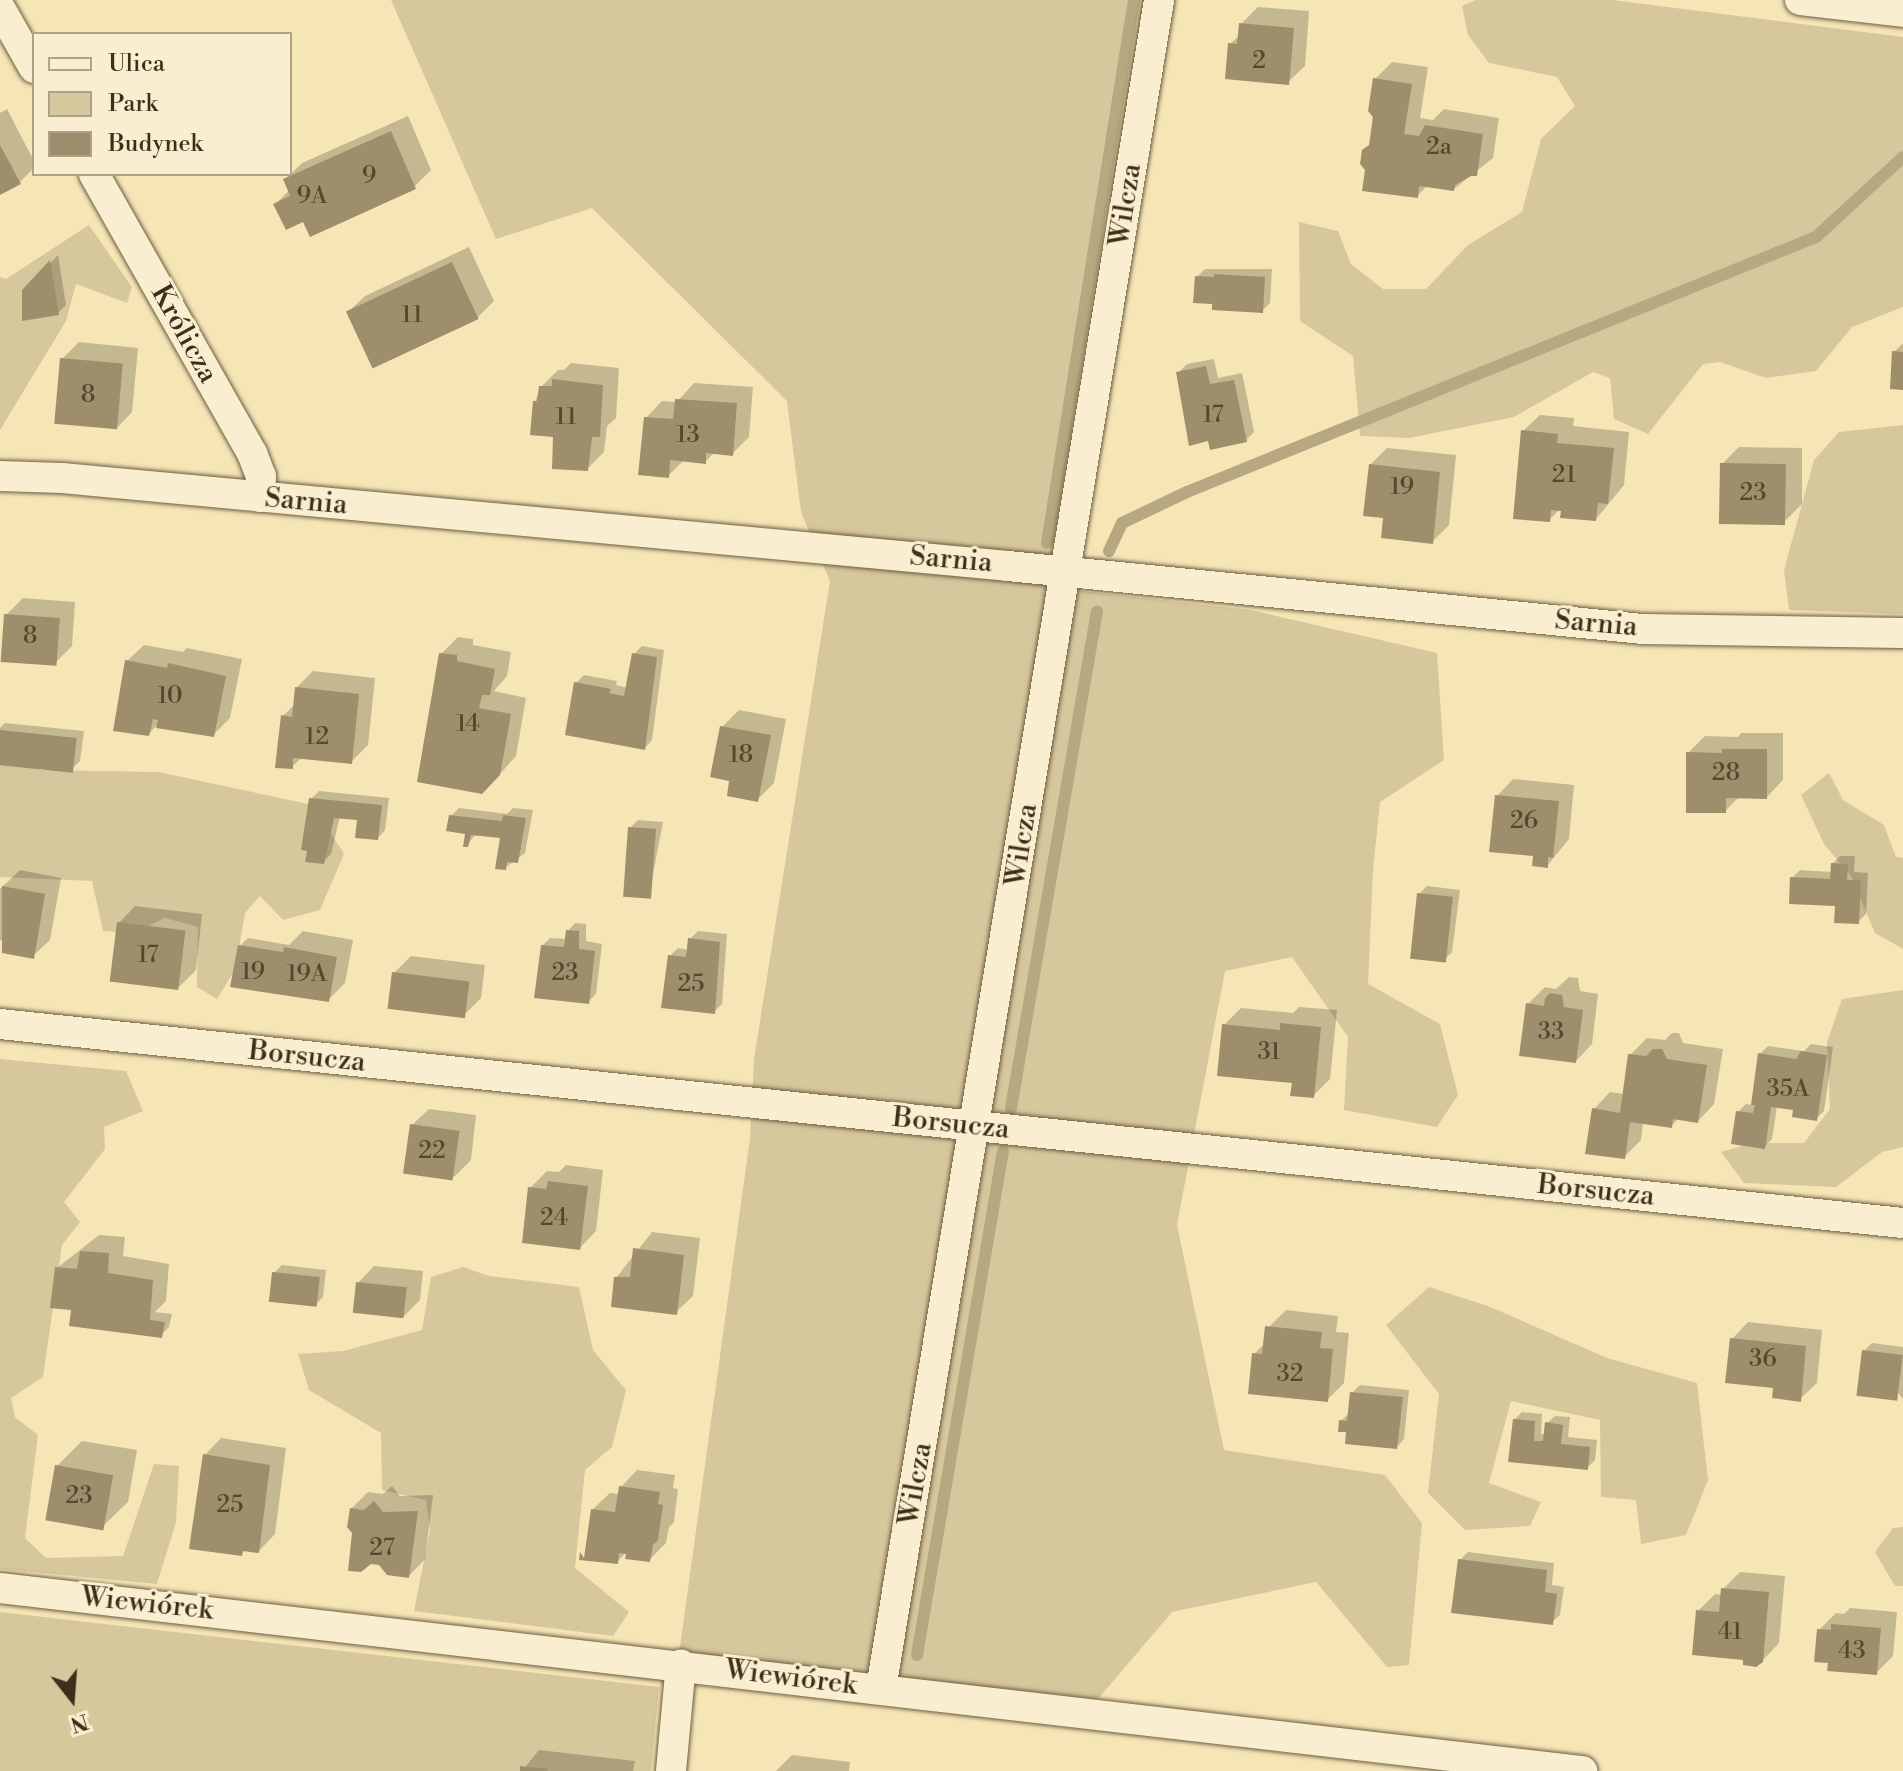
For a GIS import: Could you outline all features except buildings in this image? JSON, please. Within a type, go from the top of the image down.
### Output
[{"type":"street","name":"Wilcza","points":[[881,1689],[976,1127],[1159,0]]},
{"type":"street","points":[[1800,0],[1903,12]]},
{"type":"street","points":[[0,8],[32,64]]},
{"type":"street","name":"Królicza","points":[[95,176],[252,453],[261,476],[260,497]]},
{"type":"street","name":"Sarnia","points":[[0,476],[260,497],[1643,629],[1903,633]]},
{"type":"street","name":"Borsucza","points":[[0,1024],[1903,1223]]},
{"type":"street","name":"Wiewiórek","points":[[0,1588],[681,1664],[1582,1771]]},
{"type":"street","points":[[671,1771],[681,1664]]},
{"type":"green space","points":[[391,0],[1145,0],[1055,588],[1251,610],[1437,653],[1444,760],[1380,802],[1373,870],[1368,984],[1440,1024],[1458,1095],[1437,1127],[1344,1110],[1348,1037],[1292,957],[1225,971],[1177,1225],[1224,1450],[1385,1475],[1422,1523],[1409,1665],[1387,1667],[1316,1582],[1172,1612],[1098,1699],[679,1654],[750,1138],[754,1059],[830,581],[801,512],[787,401],[592,208],[496,239]]},
{"type":"green space","points":[[1476,0],[1612,0],[1903,37],[1903,307],[1852,327],[1816,371],[1766,378],[1720,362],[1703,364],[1648,434],[1614,419],[1610,378],[1593,372],[1514,417],[1409,438],[1360,436],[1353,356],[1300,321],[1299,222],[1338,231],[1351,264],[1383,289],[1426,289],[1468,245],[1522,212],[1541,139],[1575,106],[1557,77],[1489,63],[1468,35],[1462,6]]},
{"type":"green space","points":[[89,225],[132,287],[127,303],[76,284],[66,321],[0,430],[0,277],[6,279]]},
{"type":"green space","points":[[1903,425],[1903,614],[1789,610],[1784,570],[1814,460],[1839,432]]},
{"type":"green space","points":[[0,749],[40,770],[158,772],[313,805],[344,854],[320,910],[283,920],[260,896],[245,913],[235,970],[217,999],[197,987],[198,927],[165,918],[133,933],[103,931],[92,881],[0,877]]},
{"type":"green space","points":[[1829,773],[1843,800],[1884,825],[1896,857],[1903,858],[1903,949],[1875,933],[1851,876],[1824,844],[1801,795]]},
{"type":"green space","points":[[1903,990],[1903,1147],[1882,1152],[1836,1187],[1744,1183],[1721,1152],[1752,1143],[1804,1143],[1830,1109],[1827,1042],[1842,999]]},
{"type":"green space","points":[[0,1059],[126,1071],[143,1111],[104,1127],[105,1149],[64,1202],[80,1222],[62,1245],[43,1377],[11,1398],[15,1417],[38,1435],[25,1538],[46,1558],[123,1556],[154,1464],[179,1466],[176,1522],[157,1584],[0,1569]]},
{"type":"green space","points":[[463,1267],[489,1276],[579,1287],[593,1350],[626,1390],[612,1447],[585,1470],[575,1568],[629,1612],[613,1636],[414,1611],[430,1530],[426,1500],[382,1490],[381,1433],[309,1390],[298,1354],[343,1351],[422,1330],[431,1277]]},
{"type":"green space","points":[[1429,1287],[1488,1306],[1607,1358],[1697,1383],[1708,1480],[1686,1535],[1641,1544],[1636,1500],[1601,1497],[1600,1420],[1511,1401],[1489,1483],[1541,1502],[1530,1526],[1465,1530],[1428,1493],[1439,1394],[1386,1325]]},
{"type":"green space","points":[[1903,1527],[1903,1586],[1895,1586],[1875,1552],[1893,1528]]},
{"type":"green space","points":[[0,1612],[659,1687],[651,1771],[0,1771]]},
{"type":"waterway","points":[[1047,543],[1134,0]]},
{"type":"waterway","points":[[1109,551],[1122,523],[1187,492],[1816,237],[1903,157]]},
{"type":"waterway","points":[[1011,1108],[1097,611]]},
{"type":"waterway","points":[[917,1655],[1003,1151]]}]
